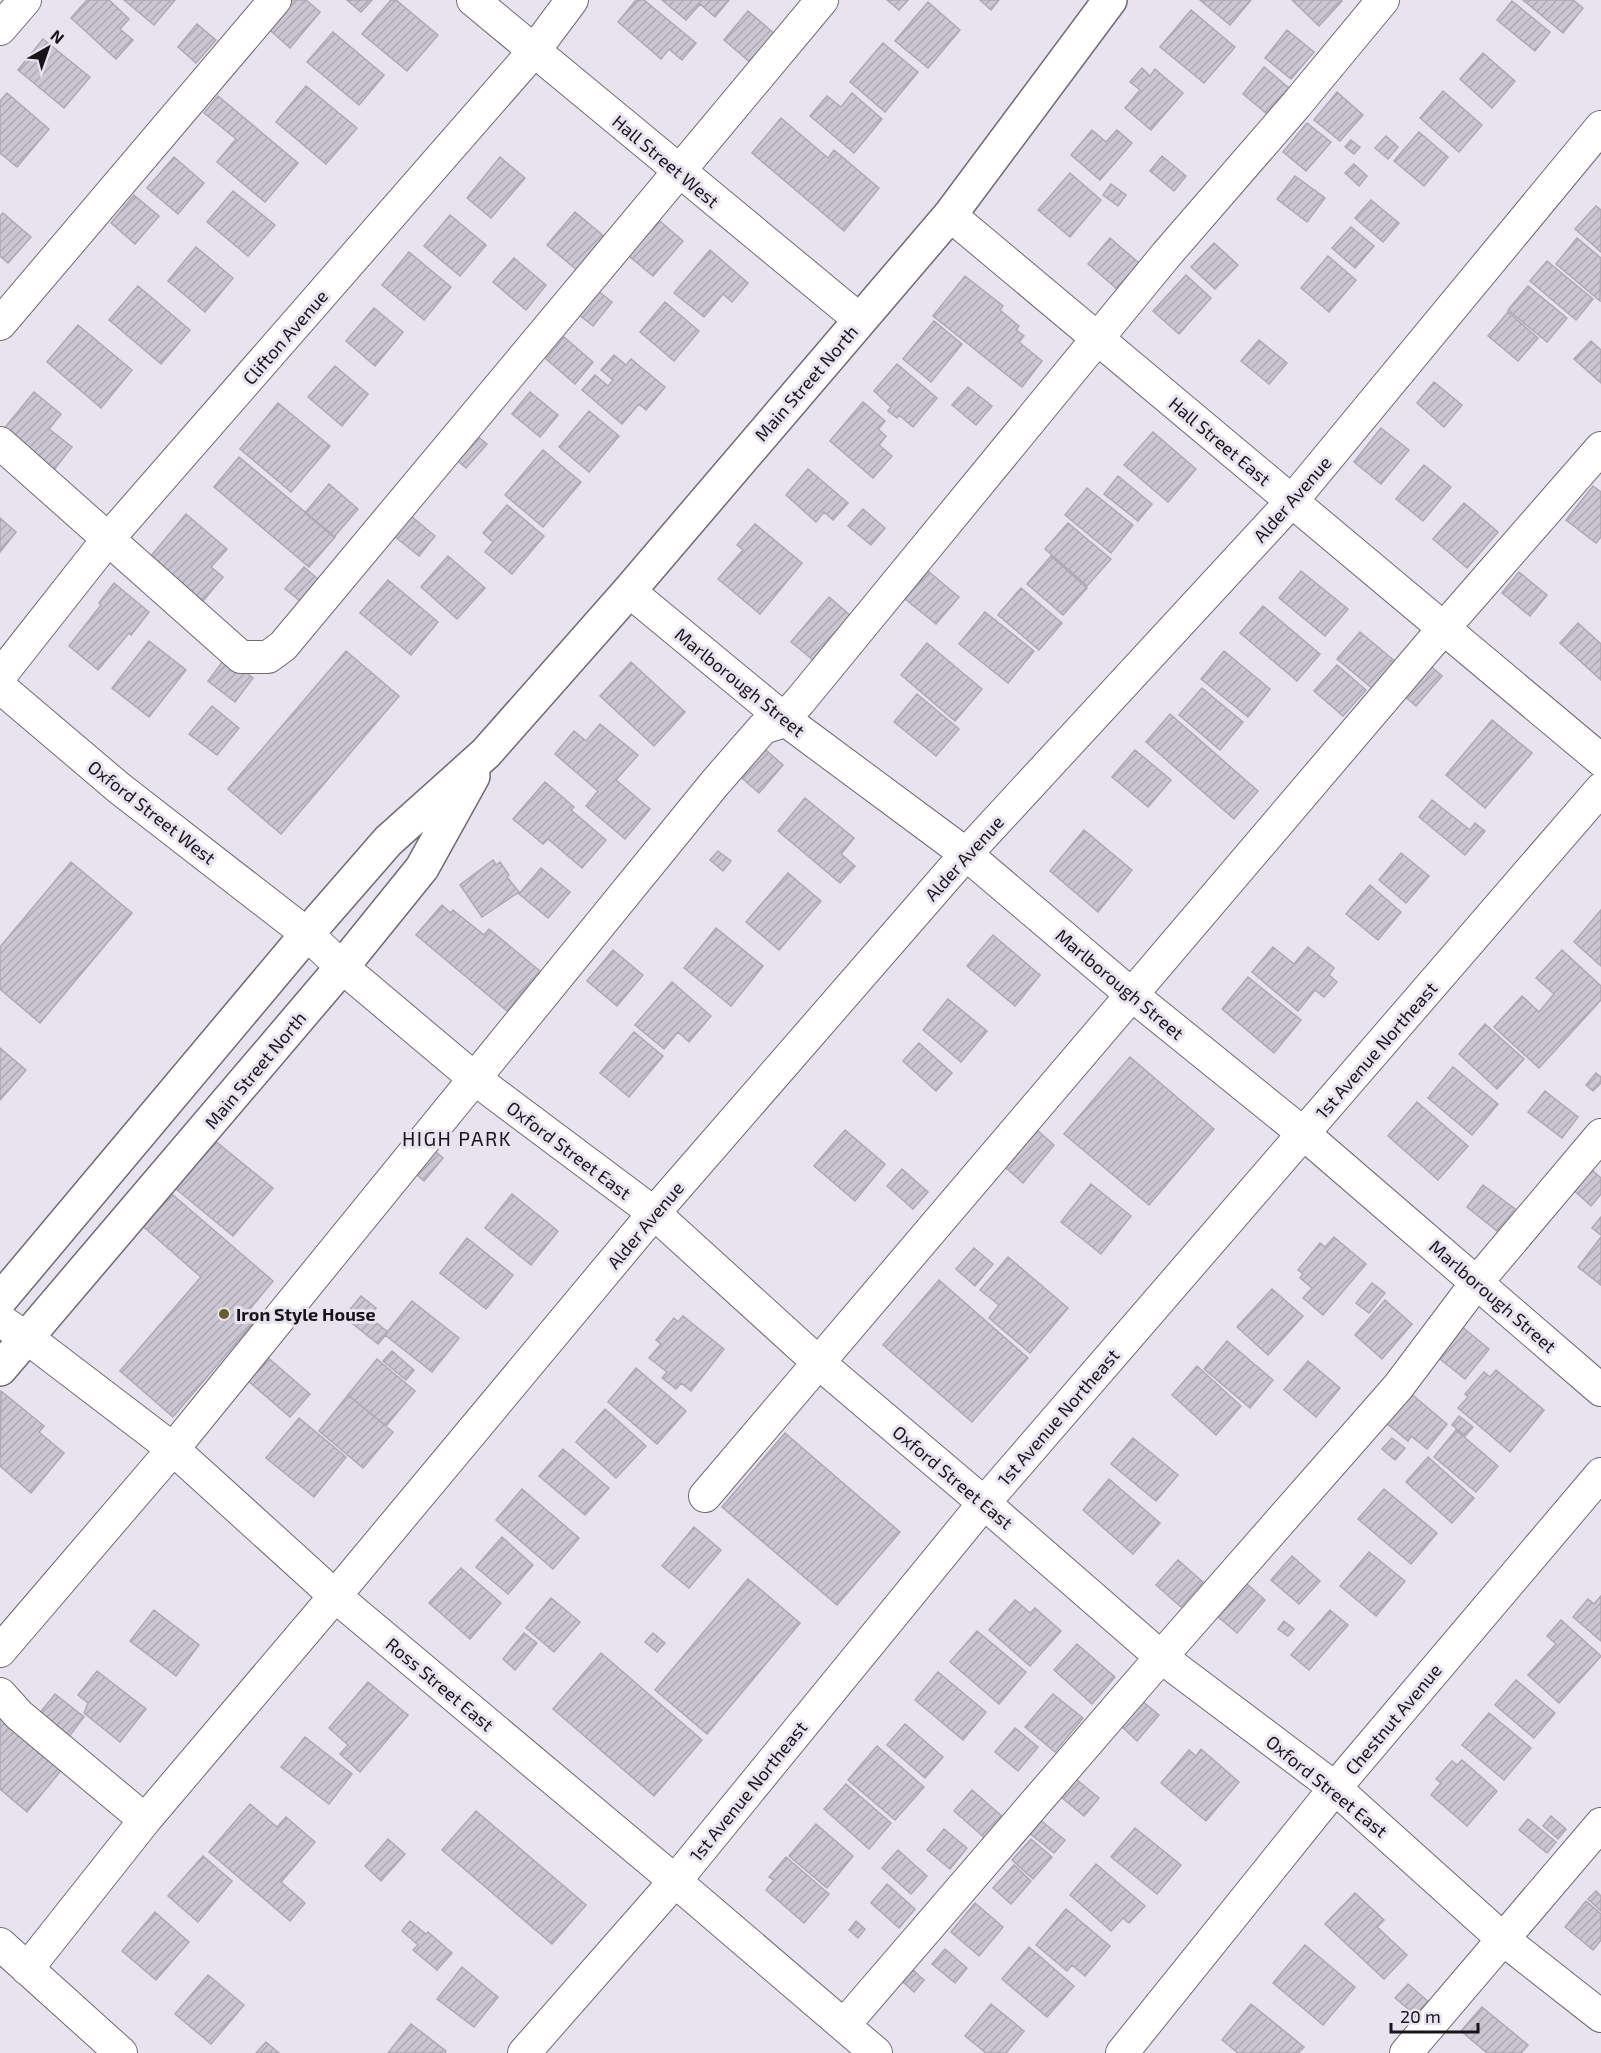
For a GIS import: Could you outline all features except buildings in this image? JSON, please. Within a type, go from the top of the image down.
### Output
[{"type":"main road","name":"Main Street North","points":[[0,1300],[307,934],[388,841],[486,753],[950,215],[1110,0]]},
{"type":"main road","name":"Main Street North","points":[[0,1370],[342,967],[422,868],[486,753]]},
{"type":"street","points":[[0,29],[25,0]]},
{"type":"street","points":[[0,324],[275,0]]},
{"type":"street","name":"Hall Street West","points":[[473,0],[860,320]]},
{"type":"street","name":"Clifton Avenue","points":[[0,676],[108,539],[534,51],[572,0]]},
{"type":"street","points":[[0,443],[241,657],[268,657],[283,646],[822,0]]},
{"type":"street","points":[[0,1651],[173,1449],[756,735],[762,728],[784,719],[1098,339],[1383,0]]},
{"type":"street","name":"Alder Avenue","points":[[27,1969],[146,1820],[654,1214],[966,855],[1292,501],[1601,127]]},
{"type":"street","name":"Hall Street East","points":[[950,215],[1601,760]]},
{"type":"street","points":[[705,1496],[1443,629],[1601,448]]},
{"type":"street","name":"Marlborough Street","points":[[628,591],[784,719],[966,855],[1132,995],[1304,1134],[1601,1390]]},
{"type":"street","name":"Oxford Street West","points":[[0,687],[119,788],[307,934]]},
{"type":"street","name":"1st Avenue Northeast","points":[[524,2053],[675,1881],[984,1503],[1601,789]]},
{"type":"street","name":"Oxford Street East","points":[[307,934],[342,967],[475,1078],[654,1214],[819,1363],[1161,1657],[1335,1788],[1504,1940],[1601,2016]]},
{"type":"street","points":[[844,2025],[1161,1657],[1398,1387],[1477,1282],[1601,1135]]},
{"type":"street","name":"Ross Street East","points":[[0,1320],[173,1449],[335,1596],[876,2053]]},
{"type":"street","name":"Chestnut Avenue","points":[[1122,2053],[1335,1788],[1601,1474]]},
{"type":"street","points":[[0,1695],[20,1715],[146,1820]]},
{"type":"street","points":[[1406,2053],[1601,1824]]},
{"type":"street","points":[[0,1944],[121,2053]]},
{"type":"place","name":"Iron Style House","points":[[224,1314]]},
{"type":"district","name":"HIGH PARK","points":[[457,1138]]}]
